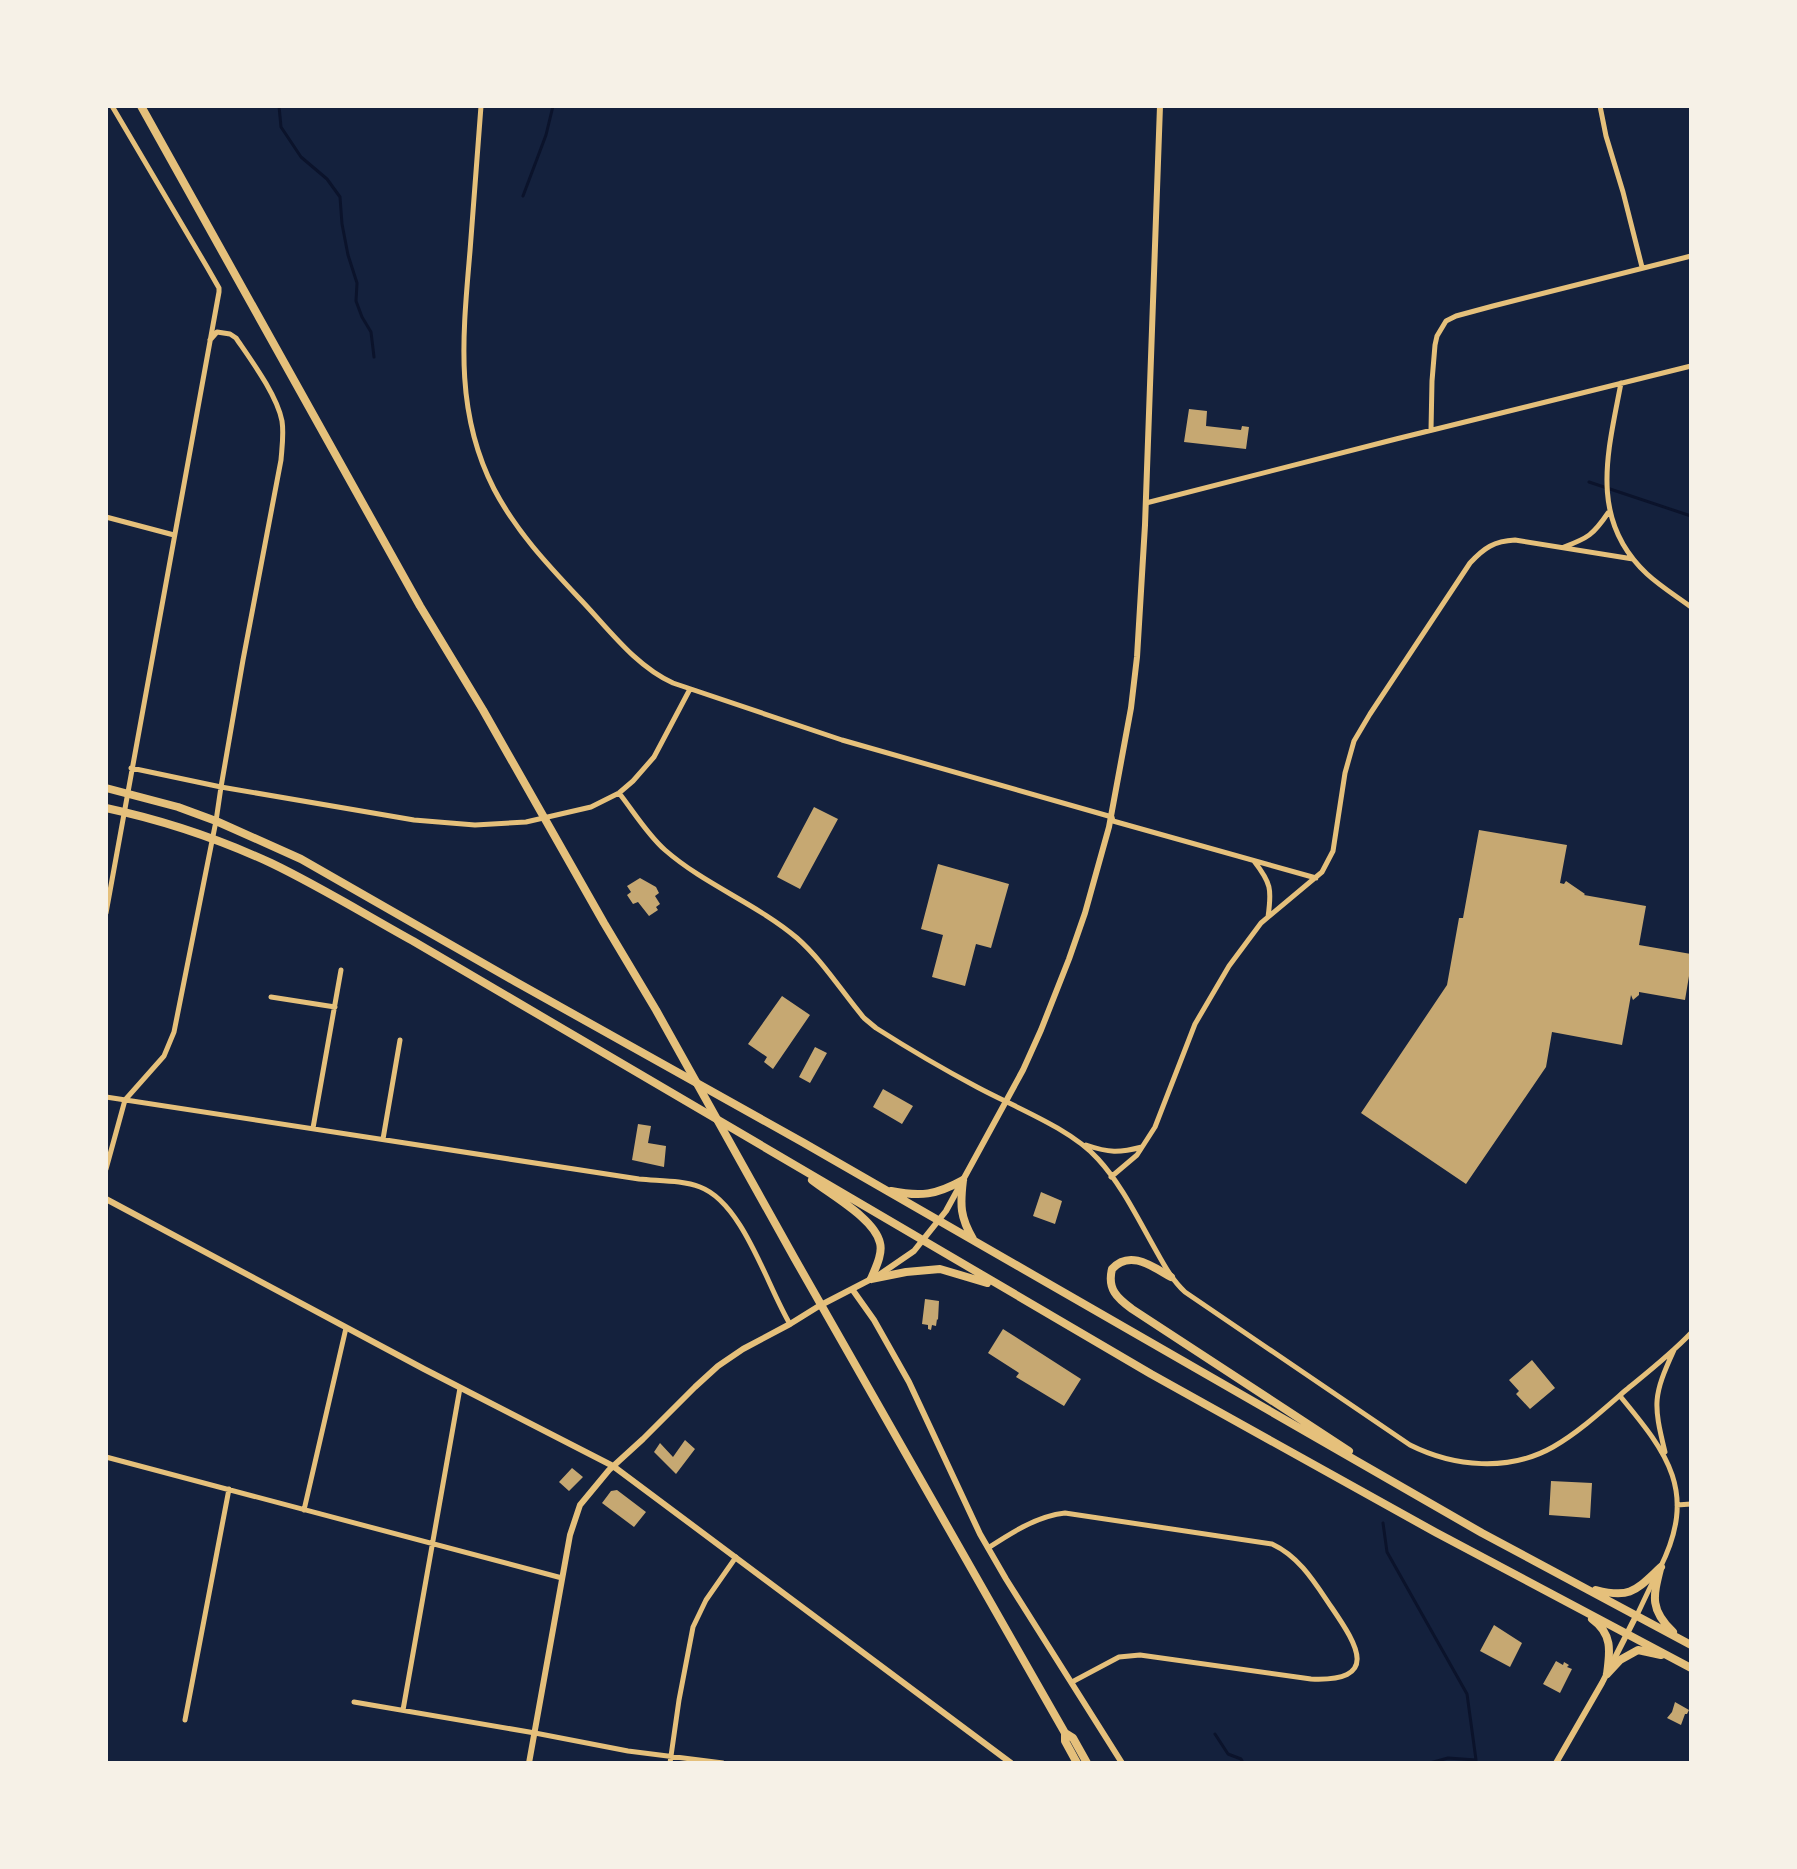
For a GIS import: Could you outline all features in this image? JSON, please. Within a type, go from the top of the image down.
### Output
[{"type":"main road","points":[[141,106],[420,606],[656,1010],[1065,1733],[1073,1738],[1087,1763]]},
{"type":"main road","points":[[106,788],[178,807],[301,859],[804,1143],[1482,1533],[1687,1643]]},
{"type":"main road","points":[[106,808],[157,820],[213,840],[270,863],[320,889],[1151,1374],[1435,1532],[1691,1668]]},
{"type":"main road","points":[[790,1161],[863,1218],[875,1231],[881,1245],[871,1279]]},
{"type":"main road","points":[[884,1189],[914,1196],[942,1192],[963,1180]]},
{"type":"main road","points":[[963,1180],[960,1205],[964,1224],[976,1243]]},
{"type":"main road","points":[[1171,1277],[1138,1260],[1129,1259],[1116,1264],[1110,1284],[1114,1294],[1132,1309],[1482,1533]]},
{"type":"main road","points":[[871,1279],[940,1269],[1006,1290]]},
{"type":"main road","points":[[1584,1587],[1608,1593],[1632,1592],[1661,1567]]},
{"type":"main road","points":[[1661,1567],[1654,1602],[1657,1612],[1666,1625],[1687,1643]]},
{"type":"main road","points":[[1575,1606],[1604,1631],[1610,1645],[1607,1674]]},
{"type":"main road","points":[[1607,1674],[1620,1660],[1638,1650],[1677,1660]]},
{"type":"main road","points":[[1065,1733],[1065,1741],[1077,1763]]},
{"type":"street","points":[[106,913],[219,288],[112,106]]},
{"type":"street","points":[[481,106],[463,341],[465,392],[475,442],[493,486],[534,550],[651,671],[690,689],[842,740],[1316,878]]},
{"type":"street","points":[[529,1763],[574,1519],[587,1496],[613,1466],[718,1366],[914,1251],[939,1222],[1005,1102],[1035,1043],[1069,959],[1112,817],[1136,670],[1146,503],[1160,106]]},
{"type":"street","points":[[1600,106],[1642,267]]},
{"type":"street","points":[[1431,430],[1435,345],[1446,321],[1481,309],[1691,256]]},
{"type":"street","points":[[106,1169],[125,1100],[164,1056],[171,1042],[213,840],[281,460],[282,427],[279,411],[269,391],[236,338],[217,332],[210,340]]},
{"type":"street","points":[[1146,503],[1691,366]]},
{"type":"street","points":[[1621,383],[1607,457],[1609,513],[1633,559],[1653,579],[1691,607]]},
{"type":"street","points":[[1563,547],[1586,539],[1609,513]]},
{"type":"street","points":[[106,517],[174,535]]},
{"type":"street","points":[[1111,1177],[1143,1146],[1155,1127],[1181,1056],[1201,1013],[1229,966],[1268,917],[1316,878],[1330,860],[1345,773],[1354,741],[1470,563],[1489,546],[1515,540],[1633,559]]},
{"type":"street","points":[[131,768],[221,787],[414,820],[455,825],[514,823],[591,807],[619,793],[654,757],[690,689]]},
{"type":"street","points":[[619,793],[666,851],[800,940],[864,1018],[892,1038],[1077,1141],[1110,1152],[1143,1146]]},
{"type":"street","points":[[1253,860],[1266,877],[1269,888],[1268,917]]},
{"type":"street","points":[[313,1128],[341,970]]},
{"type":"street","points":[[271,997],[335,1007]]},
{"type":"street","points":[[383,1139],[400,1040]]},
{"type":"street","points":[[106,1097],[700,1187],[720,1199],[739,1223],[790,1324]]},
{"type":"street","points":[[1077,1141],[1099,1160],[1111,1177],[1171,1277],[1196,1300],[1377,1424],[1410,1445],[1445,1459],[1479,1464],[1508,1461],[1552,1448],[1620,1396],[1691,1333]]},
{"type":"street","points":[[106,1199],[613,1466],[1011,1763]]},
{"type":"street","points":[[852,1289],[874,1320],[909,1382],[988,1548],[1122,1763]]},
{"type":"street","points":[[304,1510],[346,1328]]},
{"type":"street","points":[[1556,1763],[1607,1674],[1671,1543],[1677,1505],[1676,1489],[1656,1405],[1660,1381],[1675,1349]]},
{"type":"street","points":[[403,1710],[460,1388]]},
{"type":"street","points":[[1620,1396],[1666,1457]]},
{"type":"street","points":[[106,1457],[562,1578]]},
{"type":"street","points":[[185,1720],[229,1489]]},
{"type":"street","points":[[1677,1505],[1691,1504]]},
{"type":"street","points":[[988,1548],[1034,1522],[1065,1513],[1272,1544],[1286,1550],[1304,1568],[1352,1636],[1357,1653],[1353,1670],[1332,1680],[1140,1655],[1119,1657],[1072,1682]]},
{"type":"street","points":[[670,1760],[693,1627],[706,1600],[736,1557]]},
{"type":"street","points":[[354,1702],[670,1760],[723,1763]]},
{"type":"building","points":[[1189,409],[1207,411],[1206,426],[1241,430],[1242,426],[1249,427],[1246,449],[1184,442]]},
{"type":"building","points":[[814,807],[838,819],[800,889],[777,877]]},
{"type":"building","points":[[1479,830],[1567,845],[1560,883],[1566,881],[1584,895],[1646,906],[1639,945],[1691,954],[1691,964],[1685,1000],[1639,992],[1633,1000],[1631,995],[1622,1045],[1552,1032],[1546,1067],[1466,1184],[1361,1113],[1447,985]]},
{"type":"building","points":[[938,864],[1009,884],[991,948],[976,944],[965,986],[932,977],[943,935],[921,929]]},
{"type":"building","points":[[640,878],[656,887],[659,893],[655,896],[660,904],[656,907],[658,910],[649,916],[638,902],[633,904],[627,895],[631,892],[627,886]]},
{"type":"building","points":[[782,996],[810,1015],[773,1069],[764,1062],[767,1057],[748,1044]]},
{"type":"building","points":[[815,1047],[827,1053],[810,1083],[799,1077]]},
{"type":"building","points":[[883,1089],[913,1106],[902,1124],[873,1107]]},
{"type":"building","points":[[638,1124],[651,1126],[648,1143],[666,1146],[664,1167],[632,1160]]},
{"type":"building","points":[[1041,1192],[1062,1201],[1055,1224],[1033,1216]]},
{"type":"building","points":[[925,1299],[939,1301],[938,1320],[931,1330],[928,1325],[922,1324]]},
{"type":"building","points":[[1003,1329],[1081,1379],[1064,1406],[1016,1377],[1019,1373],[988,1353]]},
{"type":"building","points":[[1532,1360],[1555,1388],[1530,1409],[1516,1394],[1519,1391],[1509,1380]]},
{"type":"building","points":[[685,1440],[695,1449],[676,1474],[654,1452],[660,1443],[673,1457]]},
{"type":"building","points":[[572,1468],[583,1477],[569,1491],[559,1482]]},
{"type":"building","points":[[1551,1481],[1592,1483],[1590,1518],[1549,1515]]},
{"type":"building","points":[[617,1490],[646,1512],[634,1527],[602,1503],[611,1491]]},
{"type":"building","points":[[1494,1625],[1522,1643],[1510,1667],[1480,1651]]},
{"type":"building","points":[[1556,1661],[1563,1665],[1564,1662],[1572,1669],[1560,1693],[1543,1684]]},
{"type":"building","points":[[1675,1702],[1689,1710],[1681,1725],[1667,1718]]},
{"type":"waterway","points":[[279,106],[281,127],[301,157],[327,179],[340,197],[348,255],[357,283],[356,301],[371,332],[374,357]]},
{"type":"waterway","points":[[523,196],[546,135],[553,106]]},
{"type":"waterway","points":[[1589,482],[1691,516]]},
{"type":"waterway","points":[[1383,1523],[1387,1552],[1467,1694],[1476,1760],[1448,1758],[1430,1763]]},
{"type":"waterway","points":[[1215,1734],[1228,1754],[1241,1759],[1243,1763]]}]
